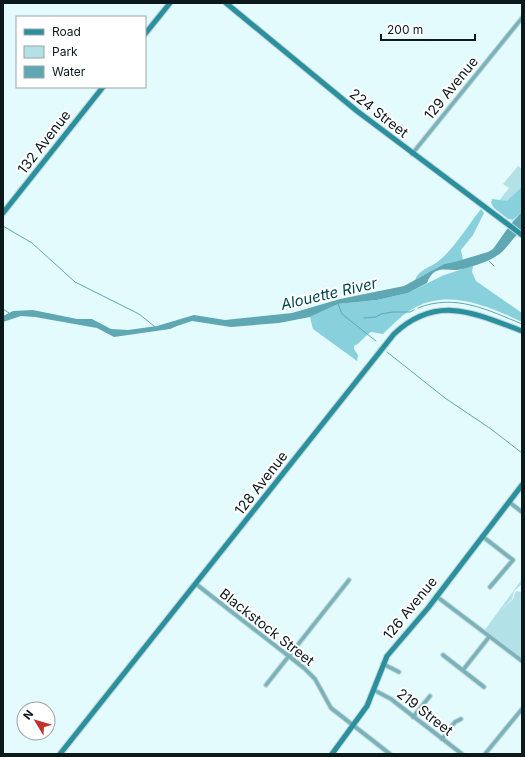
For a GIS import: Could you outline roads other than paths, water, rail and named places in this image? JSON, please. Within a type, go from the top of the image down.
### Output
[{"type":"main road","points":[[146,33],[170,3]]},
{"type":"main road","name":"224 Street","points":[[226,3],[412,154],[521,234]]},
{"type":"main road","name":"132 Avenue","points":[[3,213],[102,88]]},
{"type":"main road","name":"128 Avenue","points":[[60,754],[359,378],[401,328],[423,314],[451,309],[472,312],[522,331]]},
{"type":"main road","name":"126 Avenue","points":[[332,754],[367,706],[374,690],[382,664],[389,652],[436,596],[522,485]]},
{"type":"street","name":"129 Avenue","points":[[412,154],[522,18]]},
{"type":"street","points":[[509,502],[522,512]]},
{"type":"street","points":[[482,536],[513,560],[490,588]]},
{"type":"street","points":[[266,685],[349,580]]},
{"type":"street","name":"Blackstock Street","points":[[196,584],[315,679],[331,708],[390,754]]},
{"type":"street","points":[[436,596],[522,661]]},
{"type":"street","points":[[463,670],[489,637]]},
{"type":"street","points":[[443,655],[484,687]]},
{"type":"street","points":[[382,664],[399,672]]},
{"type":"street","name":"219 Street","points":[[374,690],[387,696],[462,754]]},
{"type":"street","points":[[413,717],[430,696]]},
{"type":"street","points":[[485,754],[522,709]]},
{"type":"street","points":[[442,739],[455,722],[461,719]]},
{"type":"water","points":[[522,212],[522,231],[503,251],[489,260],[458,270],[438,270],[430,277],[427,283],[408,293],[377,300],[338,304],[310,317],[279,323],[231,327],[192,321],[170,329],[114,337],[97,328],[35,317],[21,316],[3,322],[3,316],[13,311],[33,310],[77,319],[92,319],[111,329],[128,330],[157,326],[194,315],[225,320],[292,313],[340,299],[404,286],[444,264],[488,252],[493,249],[510,225]]},
{"type":"waterway","points":[[3,226],[32,243],[75,282],[139,314],[154,326]]},
{"type":"waterway","points":[[489,261],[494,266]]},
{"type":"waterway","points":[[418,308],[445,302],[458,303],[471,305],[497,313],[522,324]]},
{"type":"waterway","name":"Alouette River","points":[[338,304],[342,314],[376,341]]},
{"type":"waterway","points":[[3,309],[9,313]]},
{"type":"waterway","points":[[364,318],[376,317],[381,314],[393,312],[410,312],[414,310]]},
{"type":"waterway","points":[[387,352],[445,398],[491,429],[522,453]]}]
